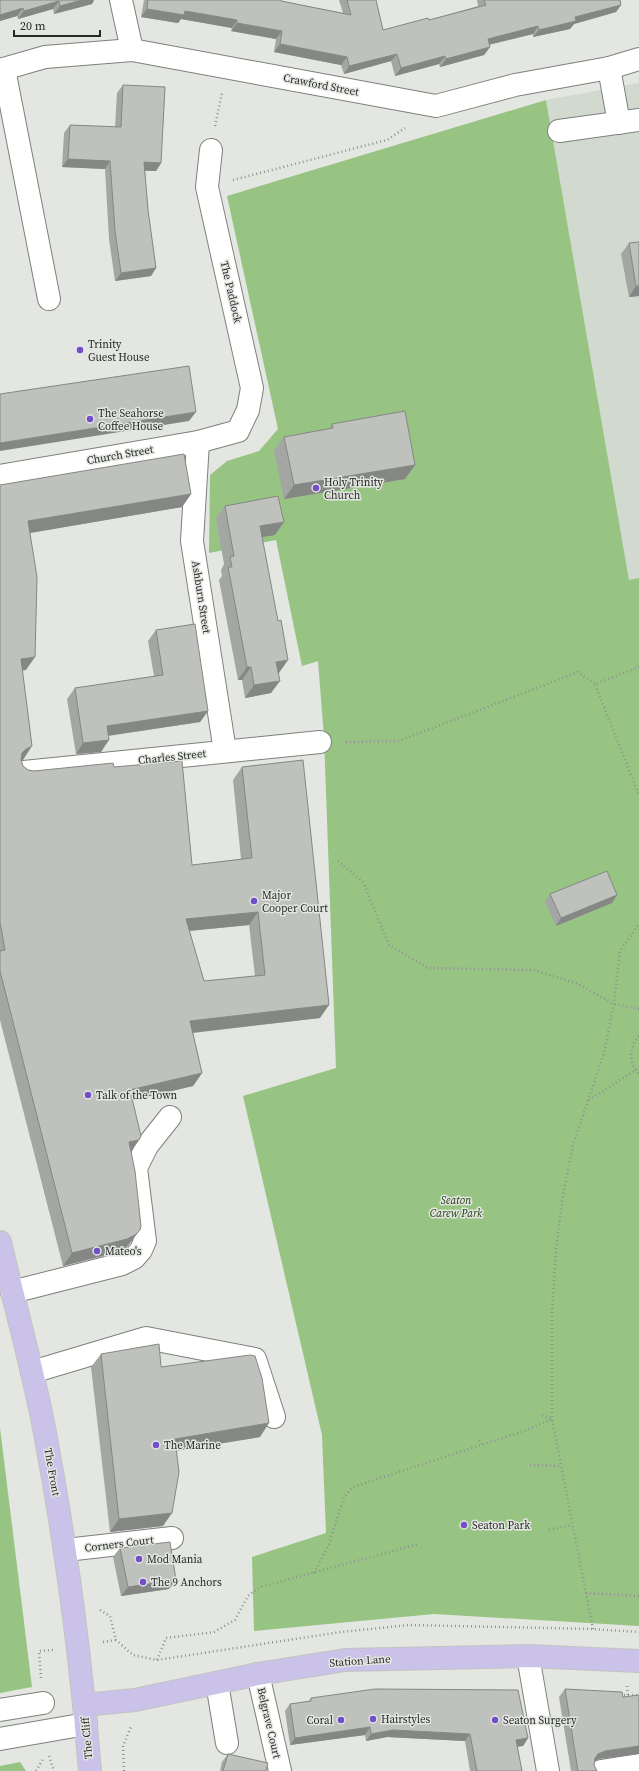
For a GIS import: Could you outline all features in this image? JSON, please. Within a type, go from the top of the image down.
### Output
[{"type":"main road","name":"The Front","points":[[0,1242],[45,1432],[66,1550],[85,1715]]},
{"type":"main road","name":"Station Lane","points":[[85,1715],[135,1700],[258,1674],[345,1660],[528,1656],[639,1661]]},
{"type":"main road","name":"The Cliff","points":[[85,1715],[90,1771]]},
{"type":"street","points":[[121,0],[132,50]]},
{"type":"street","name":"Crawford Street","points":[[2,70],[45,57],[132,50],[436,106],[515,85],[609,68],[639,59]]},
{"type":"street","points":[[559,131],[629,122],[609,68]]},
{"type":"street","points":[[2,70],[49,299]]},
{"type":"street","name":"The Paddock","points":[[211,150],[207,187],[252,388],[248,410],[238,431]]},
{"type":"street","name":"Church Street","points":[[0,476],[198,442],[238,431]]},
{"type":"street","name":"Ashburn Street","points":[[198,442],[192,541],[225,751]]},
{"type":"street","name":"Charles Street","points":[[24,772],[320,742]]},
{"type":"street","points":[[12,1292],[99,1270],[134,1258],[141,1250],[144,1241],[136,1168],[147,1146],[170,1117]]},
{"type":"street","points":[[32,1372],[146,1338],[255,1359],[274,1417]]},
{"type":"street","name":"Corners Court","points":[[66,1550],[172,1538]]},
{"type":"street","points":[[528,1656],[548,1771]]},
{"type":"street","name":"Belgrave Court","points":[[258,1674],[280,1771]]},
{"type":"street","points":[[217,1683],[227,1743]]},
{"type":"street","points":[[0,1710],[43,1703]]},
{"type":"street","points":[[0,1739],[85,1715]]},
{"type":"street","points":[[601,1771],[639,1765]]},
{"type":"path","points":[[211,150],[227,67]]},
{"type":"path","points":[[207,187],[387,140],[436,106]]},
{"type":"path","points":[[595,684],[639,667]]},
{"type":"path","points":[[320,742],[399,741],[578,672],[595,684],[639,795]]},
{"type":"path","points":[[338,861],[363,882],[389,945],[428,968],[533,970],[576,983],[614,1004],[639,1009]]},
{"type":"path","points":[[593,1629],[552,1419],[552,1312],[556,1249],[563,1194],[573,1145],[604,1053],[614,1004],[620,951],[639,924]]},
{"type":"path","points":[[639,1036],[633,1046],[631,1054],[636,1070],[639,1074]]},
{"type":"path","points":[[588,1100],[639,1068]]},
{"type":"path","points":[[542,1414],[552,1419]]},
{"type":"path","points":[[314,1573],[329,1544],[344,1497],[353,1487],[552,1419]]},
{"type":"path","points":[[479,1440],[482,1444]]},
{"type":"path","points":[[530,1465],[561,1466]]},
{"type":"path","points":[[549,1530],[572,1525]]},
{"type":"path","points":[[157,1660],[166,1638],[214,1632],[235,1620],[248,1596],[260,1587],[419,1544]]},
{"type":"path","points":[[586,1593],[639,1596]]},
{"type":"path","points":[[110,1616],[116,1640]]},
{"type":"path","points":[[613,1695],[639,1695]]},
{"type":"path","points":[[124,1771],[123,1746],[133,1724]]},
{"type":"path","points":[[36,1771],[48,1752],[54,1771]]},
{"type":"shaded area","points":[[639,83],[639,578],[629,580],[546,100]]},
{"type":"green space","name":"Seaton Carew Park","points":[[546,100],[629,580],[639,578],[639,1626],[434,1614],[254,1631],[252,1557],[326,1533],[322,1435],[243,1096],[336,1068],[324,737],[318,661],[302,666],[276,540],[209,553],[210,475],[227,461],[259,451],[278,429],[227,196]]},
{"type":"green space","points":[[0,1428],[32,1687],[0,1693]]},
{"type":"green space","points":[[20,1762],[26,1771],[0,1771],[0,1766]]},
{"type":"building","points":[[0,0],[82,0],[60,6],[59,1],[24,11],[23,8],[0,15]]},
{"type":"building","points":[[148,0],[281,0],[351,15],[347,0],[376,0],[383,30],[486,5],[484,0],[620,0],[621,5],[575,17],[576,21],[539,30],[538,26],[488,39],[490,47],[446,59],[445,56],[401,68],[397,54],[349,66],[347,57],[280,44],[282,31],[237,23],[237,20],[185,11],[184,15],[147,9]]},
{"type":"building","points":[[123,85],[165,87],[161,163],[144,162],[148,210],[156,268],[121,273],[115,231],[110,161],[68,159],[70,125],[121,127]]},
{"type":"building","points":[[639,242],[639,286],[636,286],[629,243]]},
{"type":"building","points":[[189,366],[196,412],[0,443],[0,394]]},
{"type":"building","points":[[405,411],[415,465],[294,485],[284,437],[333,428],[332,424]]},
{"type":"building","points":[[184,454],[191,494],[28,521],[37,577],[35,657],[21,659],[32,746],[22,753],[21,760],[23,766],[28,770],[34,771],[113,763],[114,767],[182,761],[192,865],[252,858],[242,767],[303,760],[329,1005],[190,1021],[202,1073],[130,1090],[141,1136],[139,1140],[129,1142],[135,1171],[141,1226],[140,1230],[135,1235],[127,1239],[72,1253],[0,971],[0,951],[5,950],[0,922],[0,485]],"holes":[[[258,912],[265,975],[204,981],[186,919]]]},
{"type":"building","points":[[278,496],[284,522],[260,526],[278,621],[281,620],[288,660],[276,662],[280,681],[254,685],[251,667],[247,667],[228,567],[232,567],[230,557],[234,556],[225,506]]},
{"type":"building","points":[[195,624],[208,711],[107,726],[109,740],[83,743],[75,688],[163,675],[156,630]]},
{"type":"building","points":[[607,871],[617,895],[561,918],[550,894]]},
{"type":"building","name":"The Marine","points":[[159,1344],[161,1367],[250,1355],[255,1356],[262,1378],[269,1423],[175,1439],[179,1472],[172,1513],[119,1519],[101,1354]]},
{"type":"building","points":[[170,1542],[176,1580],[128,1587],[120,1548]]},
{"type":"building","points":[[375,1689],[518,1690],[528,1738],[516,1740],[522,1771],[477,1771],[470,1734],[393,1730],[371,1734],[370,1727],[295,1738],[290,1704],[311,1701],[311,1698]]},
{"type":"building","points":[[565,1689],[622,1692],[623,1697],[639,1695],[639,1746],[605,1751],[598,1754],[595,1758],[594,1765],[597,1771],[578,1771]]},
{"type":"building","points":[[228,1754],[268,1763],[266,1771],[223,1771]]},
{"type":"place","name":"Trinity Guest House","points":[[80,350]]},
{"type":"place","name":"The Seahorse Coffee House","points":[[90,419]]},
{"type":"place","name":"Holy Trinity Church","points":[[316,488]]},
{"type":"place","name":"Major Cooper Court","points":[[254,901]]},
{"type":"place","name":"Talk of the Town","points":[[88,1095]]},
{"type":"place","name":"Mateo's","points":[[97,1251]]},
{"type":"place","name":"The Marine","points":[[156,1445]]},
{"type":"place","name":"Seaton Park","points":[[464,1525]]},
{"type":"place","name":"Mod Mania","points":[[139,1559]]},
{"type":"place","name":"The 9 Anchors","points":[[143,1582]]},
{"type":"place","name":"Hairstyles","points":[[373,1719]]},
{"type":"place","name":"Coral","points":[[341,1720]]},
{"type":"place","name":"Seaton Surgery","points":[[495,1720]]}]
